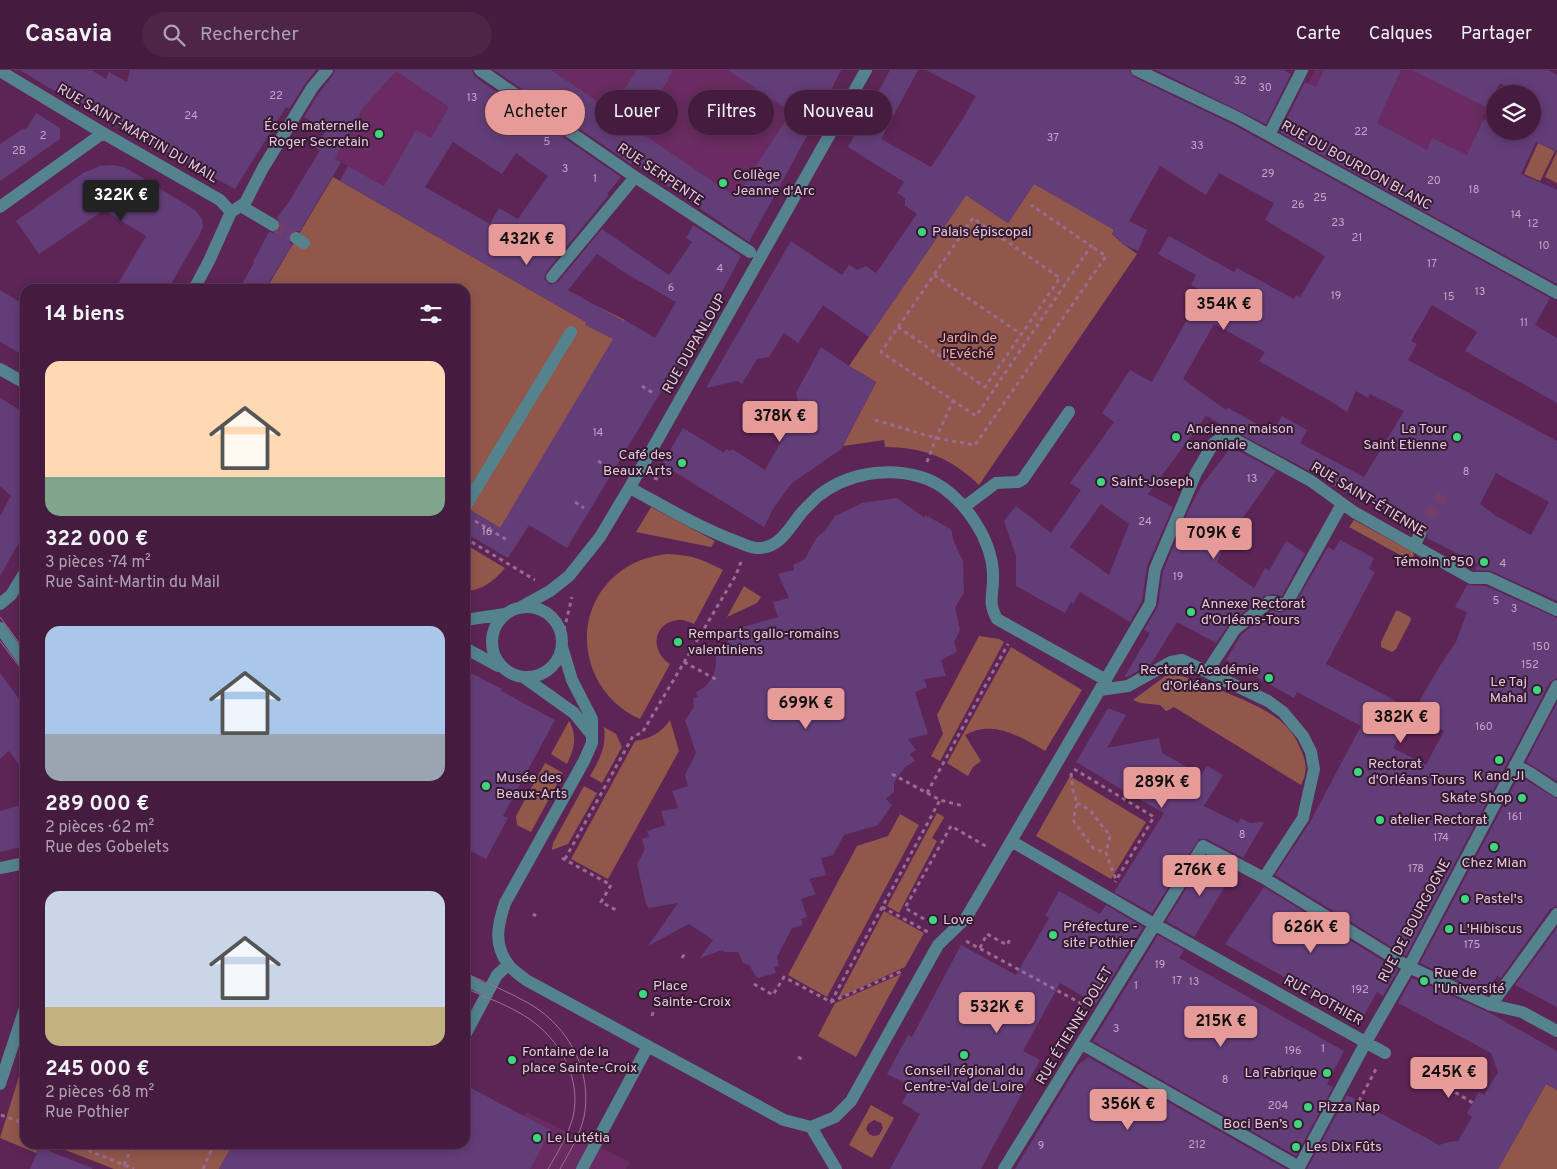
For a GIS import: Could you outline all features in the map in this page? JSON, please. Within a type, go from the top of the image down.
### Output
[{"type":"street","name":"RUE SAINT-MARTIN DU MAIL","points":[[0,70],[103,133],[220,200],[239,207],[273,225]]},
{"type":"street","points":[[197,284],[239,207],[312,88],[327,70]]},
{"type":"street","name":"RUE SERPENTE","points":[[480,70],[750,252]]},
{"type":"street","name":"RUE DUPANLOUP","points":[[521,608],[550,591],[569,576],[600,537],[630,488],[866,70]]},
{"type":"street","name":"RUE DU BOURDON BLANC","points":[[1138,70],[1238,118],[1557,293]]},
{"type":"street","points":[[1269,135],[1302,70]]},
{"type":"street","points":[[0,207],[103,133]]},
{"type":"street","points":[[552,277],[635,176]]},
{"type":"street","points":[[470,499],[571,332]]},
{"type":"street","points":[[0,369],[20,380]]},
{"type":"street","points":[[964,507],[996,483],[1018,482],[1023,478],[1069,412]]},
{"type":"street","name":"RUE SAINT-ÉTIENNE","points":[[1103,685],[1150,604],[1155,569],[1196,473],[1213,444],[1222,437],[1232,438],[1311,481],[1342,504],[1472,578],[1488,578],[1557,610]]},
{"type":"street","points":[[630,488],[719,535],[758,549],[768,547],[777,542],[786,534],[803,510],[818,496],[833,486],[860,475],[896,472],[922,477],[951,494],[976,523],[990,554],[993,575],[992,609],[997,619],[1103,685],[1128,686],[1171,662],[1182,660],[1268,701],[1283,712],[1303,736],[1311,752],[1314,769],[1303,818],[1264,878],[1409,967],[1492,1005],[1522,1012],[1557,1031]]},
{"type":"street","points":[[1207,672],[1234,629],[1272,601],[1280,605],[1287,603],[1342,504]]},
{"type":"street","points":[[1414,546],[1420,534]]},
{"type":"street","points":[[0,604],[11,595],[20,580]]},
{"type":"street","points":[[470,619],[505,614],[521,608],[532,607],[552,617],[562,638],[559,657],[553,666],[535,677],[515,676],[470,651]]},
{"type":"street","points":[[498,666],[493,654],[492,638],[497,622],[505,614]]},
{"type":"street","points":[[0,628],[20,656]]},
{"type":"street","points":[[562,647],[572,680],[592,719],[592,742],[584,761],[505,903],[498,924],[498,944],[508,965],[526,980],[784,1120],[811,1127],[835,1117],[851,1101],[938,945],[966,918],[1103,685]]},
{"type":"street","points":[[525,678],[574,713],[591,734]]},
{"type":"street","name":"RUE DE BOURGOGNE","points":[[1299,1168],[1366,1042],[1409,967],[1557,686]]},
{"type":"street","points":[[1514,765],[1530,773],[1557,792]]},
{"type":"street","name":"RUE POTHIER","points":[[1011,841],[1154,924],[1366,1042],[1382,1058]]},
{"type":"street","name":"RUE ÉTIENNE DOLET","points":[[1004,1169],[1203,846],[1264,878]]},
{"type":"street","points":[[0,868],[20,864]]},
{"type":"street","points":[[1492,1005],[1557,914]]},
{"type":"street","points":[[470,1025],[497,975],[508,965]]},
{"type":"street","points":[[470,982],[487,991]]},
{"type":"street","points":[[0,1084],[20,1023]]},
{"type":"street","points":[[1082,1044],[1299,1168]]},
{"type":"street","points":[[582,1169],[648,1046]]},
{"type":"street","points":[[811,1127],[834,1167]]},
{"type":"path","points":[[875,420],[936,438],[976,445],[1106,256],[1031,206]]},
{"type":"path","points":[[898,327],[984,387],[1060,278],[973,218],[898,327],[881,352],[976,416],[1092,246]]},
{"type":"path","points":[[934,275],[1021,334]]},
{"type":"path","points":[[642,386],[653,393]]},
{"type":"path","points":[[922,477],[952,401]]},
{"type":"path","points":[[598,461],[608,467]]},
{"type":"path","points":[[575,502],[584,508]]},
{"type":"path","points":[[501,536],[509,541]]},
{"type":"path","points":[[470,541],[541,583]]},
{"type":"path","points":[[616,910],[601,902],[611,885],[564,858],[633,736],[642,733],[736,575],[747,546]]},
{"type":"path","points":[[927,793],[1016,630]]},
{"type":"path","points":[[684,662],[719,680]]},
{"type":"path","points":[[1106,853],[1093,848],[1073,820],[1077,803],[1073,790],[1071,768],[1154,818],[1107,895]]},
{"type":"path","points":[[892,774],[940,800],[963,806]]},
{"type":"path","points":[[831,1002],[940,800]]},
{"type":"path","points":[[1077,803],[1090,810],[1110,836],[1106,853],[1116,880]]},
{"type":"path","points":[[931,923],[905,908],[951,826],[994,850]]},
{"type":"path","points":[[882,907],[927,931],[932,936]]},
{"type":"path","points":[[950,932],[1100,1013]]},
{"type":"path","points":[[980,948],[987,934],[1007,945],[1010,939]]},
{"type":"path","points":[[682,958],[685,953]]},
{"type":"path","points":[[831,1002],[903,970],[908,973]]},
{"type":"path","points":[[754,984],[773,995],[784,977],[831,1002]]},
{"type":"path","points":[[1359,1099],[1382,1058]]},
{"type":"path","points":[[1414,1068],[1473,1102]]},
{"type":"path","points":[[1,1115],[19,1122],[20,1119]]},
{"type":"path","points":[[85,1149],[134,1169]]},
{"type":"path","points":[[124,1165],[131,1149]]},
{"type":"path","points":[[203,1169],[212,1149]]},
{"type":"shaded area","name":"École maternelle Roger Secretain","points":[[344,70],[464,70],[451,109],[400,195],[316,148],[326,130]]},
{"type":"shaded area","name":"Collège Jeanne d'Arc","points":[[498,70],[841,70],[831,90],[784,90],[784,135],[808,135],[749,242],[585,130],[585,90],[527,90]]},
{"type":"shaded area","points":[[1315,70],[1505,70],[1498,85],[1486,85],[1486,111],[1475,135],[1510,152],[1501,171],[1466,154],[1440,210],[1286,126]]},
{"type":"shaded area","points":[[526,1112],[630,1162],[626,1169],[495,1169]]},
{"type":"green space","points":[[1538,143],[1555,151],[1540,181],[1524,174]]},
{"type":"green space","points":[[1557,152],[1557,183],[1545,177]]},
{"type":"green space","points":[[333,177],[586,322],[589,326],[599,307],[625,320],[509,513],[507,532],[470,510],[470,284],[269,284]]},
{"type":"green space","name":"Jardin de l'Evéché","points":[[1034,184],[1116,226],[1112,234],[1137,254],[979,485],[947,461],[912,449],[885,447],[884,440],[843,446],[876,382],[849,366],[966,195],[1008,223]]},
{"type":"green space","points":[[651,507],[715,541],[711,547],[636,532]]},
{"type":"green space","points":[[1354,520],[1413,552],[1414,555],[1411,561],[1349,527]]},
{"type":"green space","points":[[470,547],[505,568],[488,584],[471,591]]},
{"type":"green space","points":[[667,554],[696,558],[723,570],[694,624],[684,620],[669,622],[659,632],[657,645],[659,652],[670,664],[640,719],[619,706],[603,689],[592,668],[587,646],[588,624],[595,602],[608,583],[636,562]]},
{"type":"green space","points":[[744,586],[761,597],[757,603],[727,617]]},
{"type":"green space","points":[[1396,611],[1410,617],[1411,620],[1396,649],[1392,652],[1381,647],[1381,642]]},
{"type":"green space","points":[[979,636],[999,639],[1004,642],[940,761],[931,756],[943,734],[937,715]]},
{"type":"green space","points":[[1011,647],[1082,690],[1045,751],[1026,740],[996,729],[975,731],[965,735],[981,761],[973,767],[968,776],[947,763]]},
{"type":"green space","points":[[1171,672],[1245,701],[1283,723],[1294,737],[1304,757],[1305,773],[1301,785],[1174,707],[1166,711],[1160,705],[1140,703],[1133,700]]},
{"type":"green space","points":[[670,720],[679,751],[608,879],[571,859],[635,741],[646,739],[655,734]]},
{"type":"green space","points":[[569,721],[572,727],[574,743],[567,764],[551,754]]},
{"type":"green space","points":[[604,727],[616,734],[622,747],[602,783],[590,776],[603,747]]},
{"type":"green space","points":[[545,763],[563,773],[531,832],[517,825],[516,816]]},
{"type":"green space","points":[[1070,776],[1146,822],[1111,879],[1036,836]]},
{"type":"green space","points":[[584,786],[597,793],[568,844],[552,850],[553,843]]},
{"type":"green space","points":[[937,813],[944,818],[932,838],[937,841],[899,913],[887,906]]},
{"type":"green space","points":[[900,814],[919,825],[827,997],[788,975],[857,846],[888,836]]},
{"type":"green space","points":[[884,911],[924,933],[905,967],[838,998]]},
{"type":"green space","points":[[901,974],[856,1057],[818,1036],[835,1003]]},
{"type":"green space","points":[[20,1073],[20,1146],[0,1138]]},
{"type":"green space","points":[[1546,1084],[1557,1090],[1557,1169],[1498,1169]]},
{"type":"green space","points":[[871,1105],[894,1118],[872,1158],[849,1145]],"holes":[[[874,1120],[881,1123],[883,1128],[879,1135],[873,1136],[869,1134],[866,1129],[868,1124]]]},
{"type":"green space","points":[[26,1149],[38,1149],[36,1153]]},
{"type":"green space","points":[[63,1149],[230,1149],[219,1169],[114,1169]]},
{"type":"building","points":[[20,70],[91,70],[106,79],[109,72],[127,82],[130,70],[316,70],[289,109],[286,107],[235,189],[51,89]]},
{"type":"building","points":[[335,70],[472,70],[475,77],[494,90],[485,90],[485,135],[560,135],[621,177],[607,194],[609,195],[546,272],[544,279],[550,285],[558,282],[602,229],[669,275],[692,242],[686,238],[693,225],[741,256],[695,342],[692,340],[567,548],[529,525],[508,558],[470,536],[470,512],[472,511],[500,528],[613,339],[585,325],[586,322],[340,181],[348,166],[384,186],[416,130],[431,138],[449,107],[396,71],[362,109],[335,159],[341,162],[300,231],[293,231],[289,234],[289,241],[292,245],[268,284],[242,284],[269,232],[273,233],[280,230],[281,225],[277,218],[320,150],[316,148],[326,130],[304,117]],"holes":[[[453,142],[502,174],[516,153],[548,176],[518,219],[499,208],[490,224],[425,187]],[[597,254],[627,274],[676,302],[655,338],[568,290]]]},
{"type":"building","points":[[494,70],[551,70],[580,90],[523,90]]},
{"type":"building","points":[[637,70],[673,70],[661,90],[624,90]]},
{"type":"building","points":[[728,70],[841,70],[831,90],[784,90],[784,107],[774,101],[774,90],[758,90]]},
{"type":"building","points":[[890,70],[918,70],[892,118],[892,90],[879,90]]},
{"type":"building","points":[[926,70],[1129,70],[1134,77],[1234,125],[1550,298],[1535,325],[1557,338],[1557,403],[1465,351],[1477,332],[1432,305],[1411,341],[1417,344],[1408,360],[1557,441],[1557,601],[1491,571],[1475,570],[1478,564],[1427,538],[1428,533],[1424,527],[1419,526],[1413,530],[1392,519],[1394,516],[1354,493],[1352,496],[1315,474],[1206,416],[1148,494],[1173,507],[1147,566],[1142,601],[1130,622],[1080,592],[1073,604],[1071,602],[1065,613],[1016,586],[1016,556],[1004,521],[1016,506],[1051,533],[1081,490],[1070,483],[1114,422],[1102,413],[1130,370],[1152,382],[1203,291],[1191,285],[1196,275],[1158,254],[1169,236],[1234,272],[1237,268],[1294,299],[1296,295],[1300,297],[1325,256],[1265,220],[1274,203],[1219,173],[1206,195],[1160,166],[1129,221],[1147,230],[1138,251],[1122,244],[1112,234],[1114,230],[1034,184],[1008,223],[966,195],[869,337],[823,305],[798,343],[784,333],[769,357],[757,359],[742,384],[737,381],[706,388],[791,241],[842,275],[849,265],[857,270],[866,266],[876,273],[917,214],[905,206],[905,198],[897,193],[904,182],[848,147],[855,135],[883,135],[881,139],[931,167],[976,96]],"holes":[[[1214,324],[1265,352],[1259,361],[1347,412],[1356,391],[1368,398],[1370,394],[1404,411],[1364,477],[1300,443],[1307,430],[1282,416],[1272,432],[1228,408],[1226,410],[1183,379]],[[1496,473],[1549,502],[1531,535],[1496,516],[1480,504]],[[1101,504],[1129,524],[1109,575],[1070,547]]]},
{"type":"building","points":[[1156,70],[1283,70],[1291,74],[1266,124]]},
{"type":"building","points":[[1324,70],[1401,70],[1377,123],[1427,150],[1432,138],[1467,155],[1483,119],[1486,120],[1486,140],[1541,140],[1541,85],[1504,85],[1500,83],[1499,85],[1486,85],[1486,107],[1412,70],[1548,70],[1557,75],[1557,151],[1536,142],[1521,174],[1557,190],[1557,284],[1280,132],[1305,82],[1316,87]]},
{"type":"building","points":[[585,93],[595,100],[595,135],[644,135],[736,197],[784,123],[784,135],[808,135],[749,242],[633,162],[631,164],[585,132]]},
{"type":"building","points":[[36,113],[60,128],[60,139],[0,181],[0,144],[27,128]]},
{"type":"building","points":[[114,165],[126,168],[195,210],[202,219],[203,227],[200,234],[171,284],[118,284],[146,236],[105,211],[107,208],[39,254],[16,221],[83,173],[100,166]]},
{"type":"building","points":[[0,290],[20,302],[20,353],[0,342]]},
{"type":"building","points":[[821,347],[876,382],[841,449],[791,484],[773,509],[764,527],[662,464],[683,428],[724,453],[726,449],[730,451],[732,449],[765,470],[800,408],[796,393]]},
{"type":"building","points":[[0,398],[20,410],[20,541],[0,576],[0,516],[11,496],[0,486]]},
{"type":"building","points":[[1231,447],[1276,471],[1225,543],[1217,562],[1254,588],[1265,568],[1269,571],[1286,541],[1305,553],[1282,596],[1275,594],[1264,596],[1230,623],[1216,643],[1177,622],[1151,664],[1127,677],[1125,676],[1150,633],[1144,630],[1158,606],[1163,571],[1189,509],[1202,485]]},
{"type":"building","points":[[897,498],[925,518],[925,515],[951,529],[954,542],[963,561],[964,593],[955,607],[960,630],[954,642],[957,652],[941,660],[946,676],[924,679],[927,687],[915,692],[928,734],[908,739],[916,750],[910,754],[915,761],[905,767],[894,782],[894,792],[886,799],[892,805],[878,825],[844,835],[833,855],[821,858],[826,875],[809,879],[816,894],[801,899],[807,917],[801,919],[803,925],[792,928],[777,957],[779,966],[774,967],[776,973],[757,978],[749,965],[743,963],[738,952],[725,952],[722,950],[700,958],[713,940],[689,924],[648,946],[678,903],[649,908],[646,904],[637,864],[645,849],[642,839],[649,837],[647,831],[665,825],[661,811],[678,808],[672,791],[688,786],[685,775],[696,753],[685,720],[694,707],[693,698],[698,697],[696,692],[705,687],[713,677],[716,666],[716,650],[726,647],[732,630],[778,617],[773,602],[789,598],[778,574],[794,570],[793,565],[805,559],[817,537],[825,531],[835,516],[862,503]]},
{"type":"building","points":[[1340,540],[1374,558],[1369,569],[1375,572],[1326,664],[1413,710],[1393,748],[1426,765],[1444,731],[1412,714],[1456,642],[1467,612],[1455,607],[1467,585],[1486,586],[1557,618],[1557,678],[1550,682],[1406,956],[1275,875],[1310,822],[1361,726],[1297,692],[1294,698],[1226,660],[1241,635],[1272,610],[1279,613],[1292,609],[1328,547],[1334,550]]},
{"type":"building","points":[[0,673],[20,700],[20,766],[9,751],[0,759]]},
{"type":"building","name":"Musée des Beaux-Arts","points":[[470,673],[555,720],[503,816],[508,818],[486,859],[470,851]]},
{"type":"building","points":[[1557,703],[1557,781],[1526,762]]},
{"type":"building","points":[[1108,708],[1126,715],[1107,748],[1159,738],[1162,753],[1201,775],[1207,766],[1223,775],[1204,806],[1238,823],[1241,818],[1250,823],[1264,822],[1243,858],[1207,839],[1199,839],[1152,913],[1114,892],[1164,813],[1076,762]]},
{"type":"building","points":[[1519,776],[1557,799],[1557,906],[1550,909],[1501,978],[1497,976],[1486,994],[1420,963]]},
{"type":"building","points":[[20,805],[20,847],[0,852],[0,811]]},
{"type":"building","points":[[1206,857],[1234,872],[1194,937],[1166,921]]},
{"type":"building","points":[[1264,887],[1398,970],[1383,996],[1377,992],[1363,1017],[1356,1017],[1225,944]]},
{"type":"building","name":"Conseil régional du Centre-Val de Loire","points":[[1059,891],[1100,914],[1106,905],[1143,927],[1096,1004],[1060,983],[1023,1051],[1040,1060],[981,1169],[890,1169],[920,1114],[902,1103],[911,1086],[887,1074],[908,1035],[912,1037],[961,945],[1016,975],[1049,918],[1045,916]]},
{"type":"building","points":[[1557,928],[1557,1007],[1515,985]]},
{"type":"building","points":[[1158,935],[1184,950],[1179,958],[1344,1051],[1327,1084],[1333,1087],[1296,1156],[1093,1041]]},
{"type":"building","points":[[1412,978],[1490,1013],[1557,1051],[1557,1090],[1546,1084],[1498,1169],[1307,1169],[1347,1095],[1439,1145],[1458,1141],[1472,1117],[1467,1113],[1479,1092],[1484,1095],[1498,1072],[1491,1053],[1398,1003]]},
{"type":"building","points":[[1088,1057],[1286,1169],[1015,1169],[1078,1065]]},
{"type":"building","points":[[470,1088],[551,1130],[530,1169],[219,1169],[230,1149],[470,1149]]},
{"type":"building","points":[[38,1149],[44,1149],[92,1168],[92,1169],[30,1169]]},
{"type":"tunnel","points":[[273,225],[296,238]]},
{"type":"tunnel","points":[[1420,534],[1442,494]]},
{"type":"tram line","points":[[0,617],[20,644]]},
{"type":"tram line","points":[[0,641],[20,667]]},
{"type":"tram line","points":[[470,975],[530,1004],[544,1014],[567,1038],[575,1052],[585,1084],[584,1117],[577,1137],[560,1169]]},
{"type":"tram line","points":[[470,990],[528,1018],[549,1037],[566,1060],[574,1088],[573,1117],[566,1137],[548,1169]]},
{"type":"place","name":"École maternelle Roger Secretain","points":[[379,134]]},
{"type":"place","name":"Collège Jeanne d'Arc","points":[[723,183]]},
{"type":"place","name":"Palais épiscopal","points":[[922,232]]},
{"type":"place","name":"Ancienne maison canoniale","points":[[1176,437]]},
{"type":"place","name":"La Tour Saint Etienne","points":[[1457,437]]},
{"type":"place","name":"Café des Beaux Arts","points":[[682,463]]},
{"type":"place","name":"Saint-Joseph","points":[[1101,482]]},
{"type":"place","name":"Témoin n°50","points":[[1484,562]]},
{"type":"place","name":"Annexe Rectorat d'Orléans-Tours","points":[[1191,612]]},
{"type":"place","name":"Remparts gallo-romains valentiniens","points":[[678,642]]},
{"type":"place","name":"Rectorat Académie d'Orléans Tours","points":[[1269,678]]},
{"type":"place","name":"Le Taj Mahal","points":[[1537,690]]},
{"type":"place","name":"K and JI","points":[[1499,760]]},
{"type":"place","name":"Rectorat d'Orléans Tours","points":[[1358,772]]},
{"type":"place","name":"Musée des Beaux-Arts","points":[[486,786]]},
{"type":"place","name":"Skate Shop","points":[[1522,798]]},
{"type":"place","name":"atelier Rectorat","points":[[1380,820]]},
{"type":"place","name":"Chez Mian","points":[[1494,847]]},
{"type":"place","name":"Pastel's","points":[[1465,899]]},
{"type":"place","name":"Love","points":[[933,920]]},
{"type":"place","name":"L'Hibiscus","points":[[1449,929]]},
{"type":"place","name":"Préfecture - site Pothier","points":[[1053,935]]},
{"type":"place","name":"Rue de l'Université","points":[[1424,981]]},
{"type":"place","name":"Place Sainte-Croix","points":[[643,994]]},
{"type":"place","name":"Conseil régional du Centre-Val de Loire","points":[[964,1055]]},
{"type":"place","name":"Fontaine de la place Sainte-Croix","points":[[512,1060]]},
{"type":"place","name":"La Fabrique","points":[[1327,1073]]},
{"type":"place","name":"Pizza Nap","points":[[1308,1107]]},
{"type":"place","name":"Boci Ben’s","points":[[1298,1124]]},
{"type":"place","name":"Le Lutétia","points":[[537,1138]]},
{"type":"place","name":"Les Dix Fûts","points":[[1296,1147]]}]
